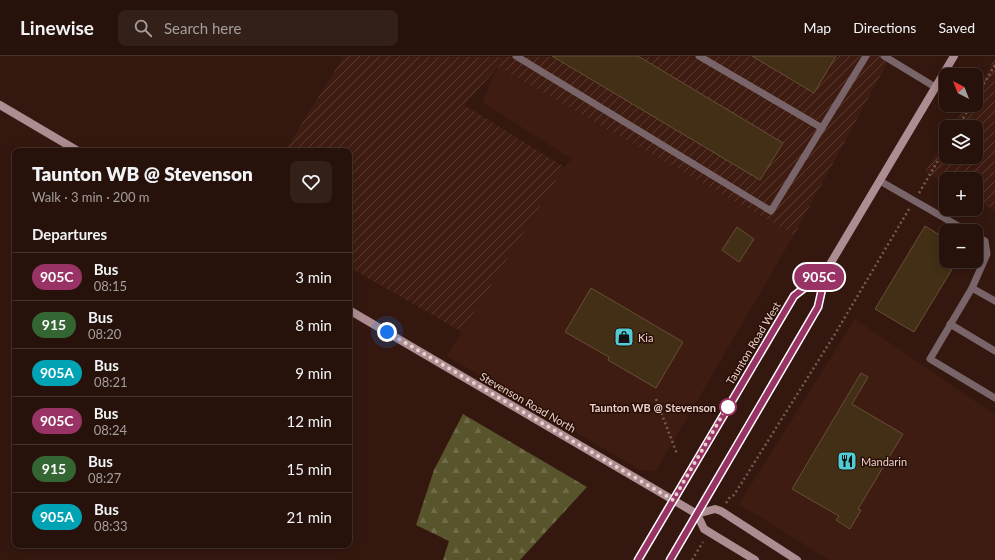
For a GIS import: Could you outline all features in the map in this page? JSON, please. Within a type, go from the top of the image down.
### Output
[{"type":"main road","name":"Taunton Road West","points":[[670,560],[818,307],[826,271],[954,56]]},
{"type":"main road","points":[[0,105],[73,148]]},
{"type":"main road","name":"Taunton Road West","points":[[638,560],[794,296],[826,271]]},
{"type":"main road","name":"Stevenson Road North","points":[[352,312],[697,514]]},
{"type":"main road","points":[[755,560],[704,529],[697,514],[715,509],[722,511],[797,560]]},
{"type":"lane","points":[[516,56],[771,211],[866,56]]},
{"type":"lane","points":[[699,56],[822,128]]},
{"type":"lane","points":[[884,56],[936,87]]},
{"type":"lane","points":[[880,181],[955,224]]},
{"type":"lane","points":[[983,240],[985,241],[987,254],[983,263]]},
{"type":"lane","points":[[981,268],[972,288],[930,359],[995,398]]},
{"type":"lane","points":[[972,288],[995,301]]},
{"type":"lane","points":[[950,324],[995,351]]},
{"type":"path","points":[[983,85],[995,65]]},
{"type":"path","points":[[730,497],[734,495],[831,341],[939,159]]},
{"type":"path","points":[[656,399],[677,454]]},
{"type":"path","points":[[692,560],[703,542]]},
{"type":"shaded area","points":[[344,56],[891,56],[794,235],[498,67],[464,105],[564,167],[462,332],[352,269],[352,148],[287,148]]},
{"type":"shaded area","points":[[995,59],[995,211],[983,204],[983,172],[939,172],[939,179],[925,172],[939,149],[939,164],[983,164],[983,120],[957,120],[962,112],[983,112],[983,78]]},
{"type":"shaded area","points":[[498,67],[794,235],[656,471],[640,470],[447,356],[564,167],[572,159],[482,102]]},
{"type":"shaded area","points":[[855,319],[995,415],[995,560],[829,560],[739,504]]},
{"type":"green space","points":[[463,414],[587,487],[520,560],[443,560],[449,541],[416,525],[434,470]]},
{"type":"building","points":[[552,56],[638,56],[783,143],[760,180]]},
{"type":"building","points":[[752,56],[836,56],[814,93]]},
{"type":"building","points":[[925,226],[939,235],[939,268],[953,268],[914,332],[875,309]]},
{"type":"building","points":[[737,227],[754,239],[739,262],[722,250]]},
{"type":"building","name":"Kia","points":[[591,288],[683,342],[656,388],[608,360],[609,357],[565,332]]},
{"type":"building","name":"Mandarin","points":[[861,373],[868,377],[852,404],[903,434],[858,509],[861,510],[850,529],[836,520],[839,516],[792,489]]},
{"type":"bus line","name":"905C","points":[[638,560],[794,296],[826,271],[818,307],[670,560]]},
{"type":"place","name":"Kia","points":[[624,337]]},
{"type":"place","name":"Taunton WB @ Stevenson","points":[[728,407]]},
{"type":"place","name":"Mandarin","points":[[847,461]]},
{"type":"route","points":[[387,332],[673,500],[729,404],[728,407]]}]
